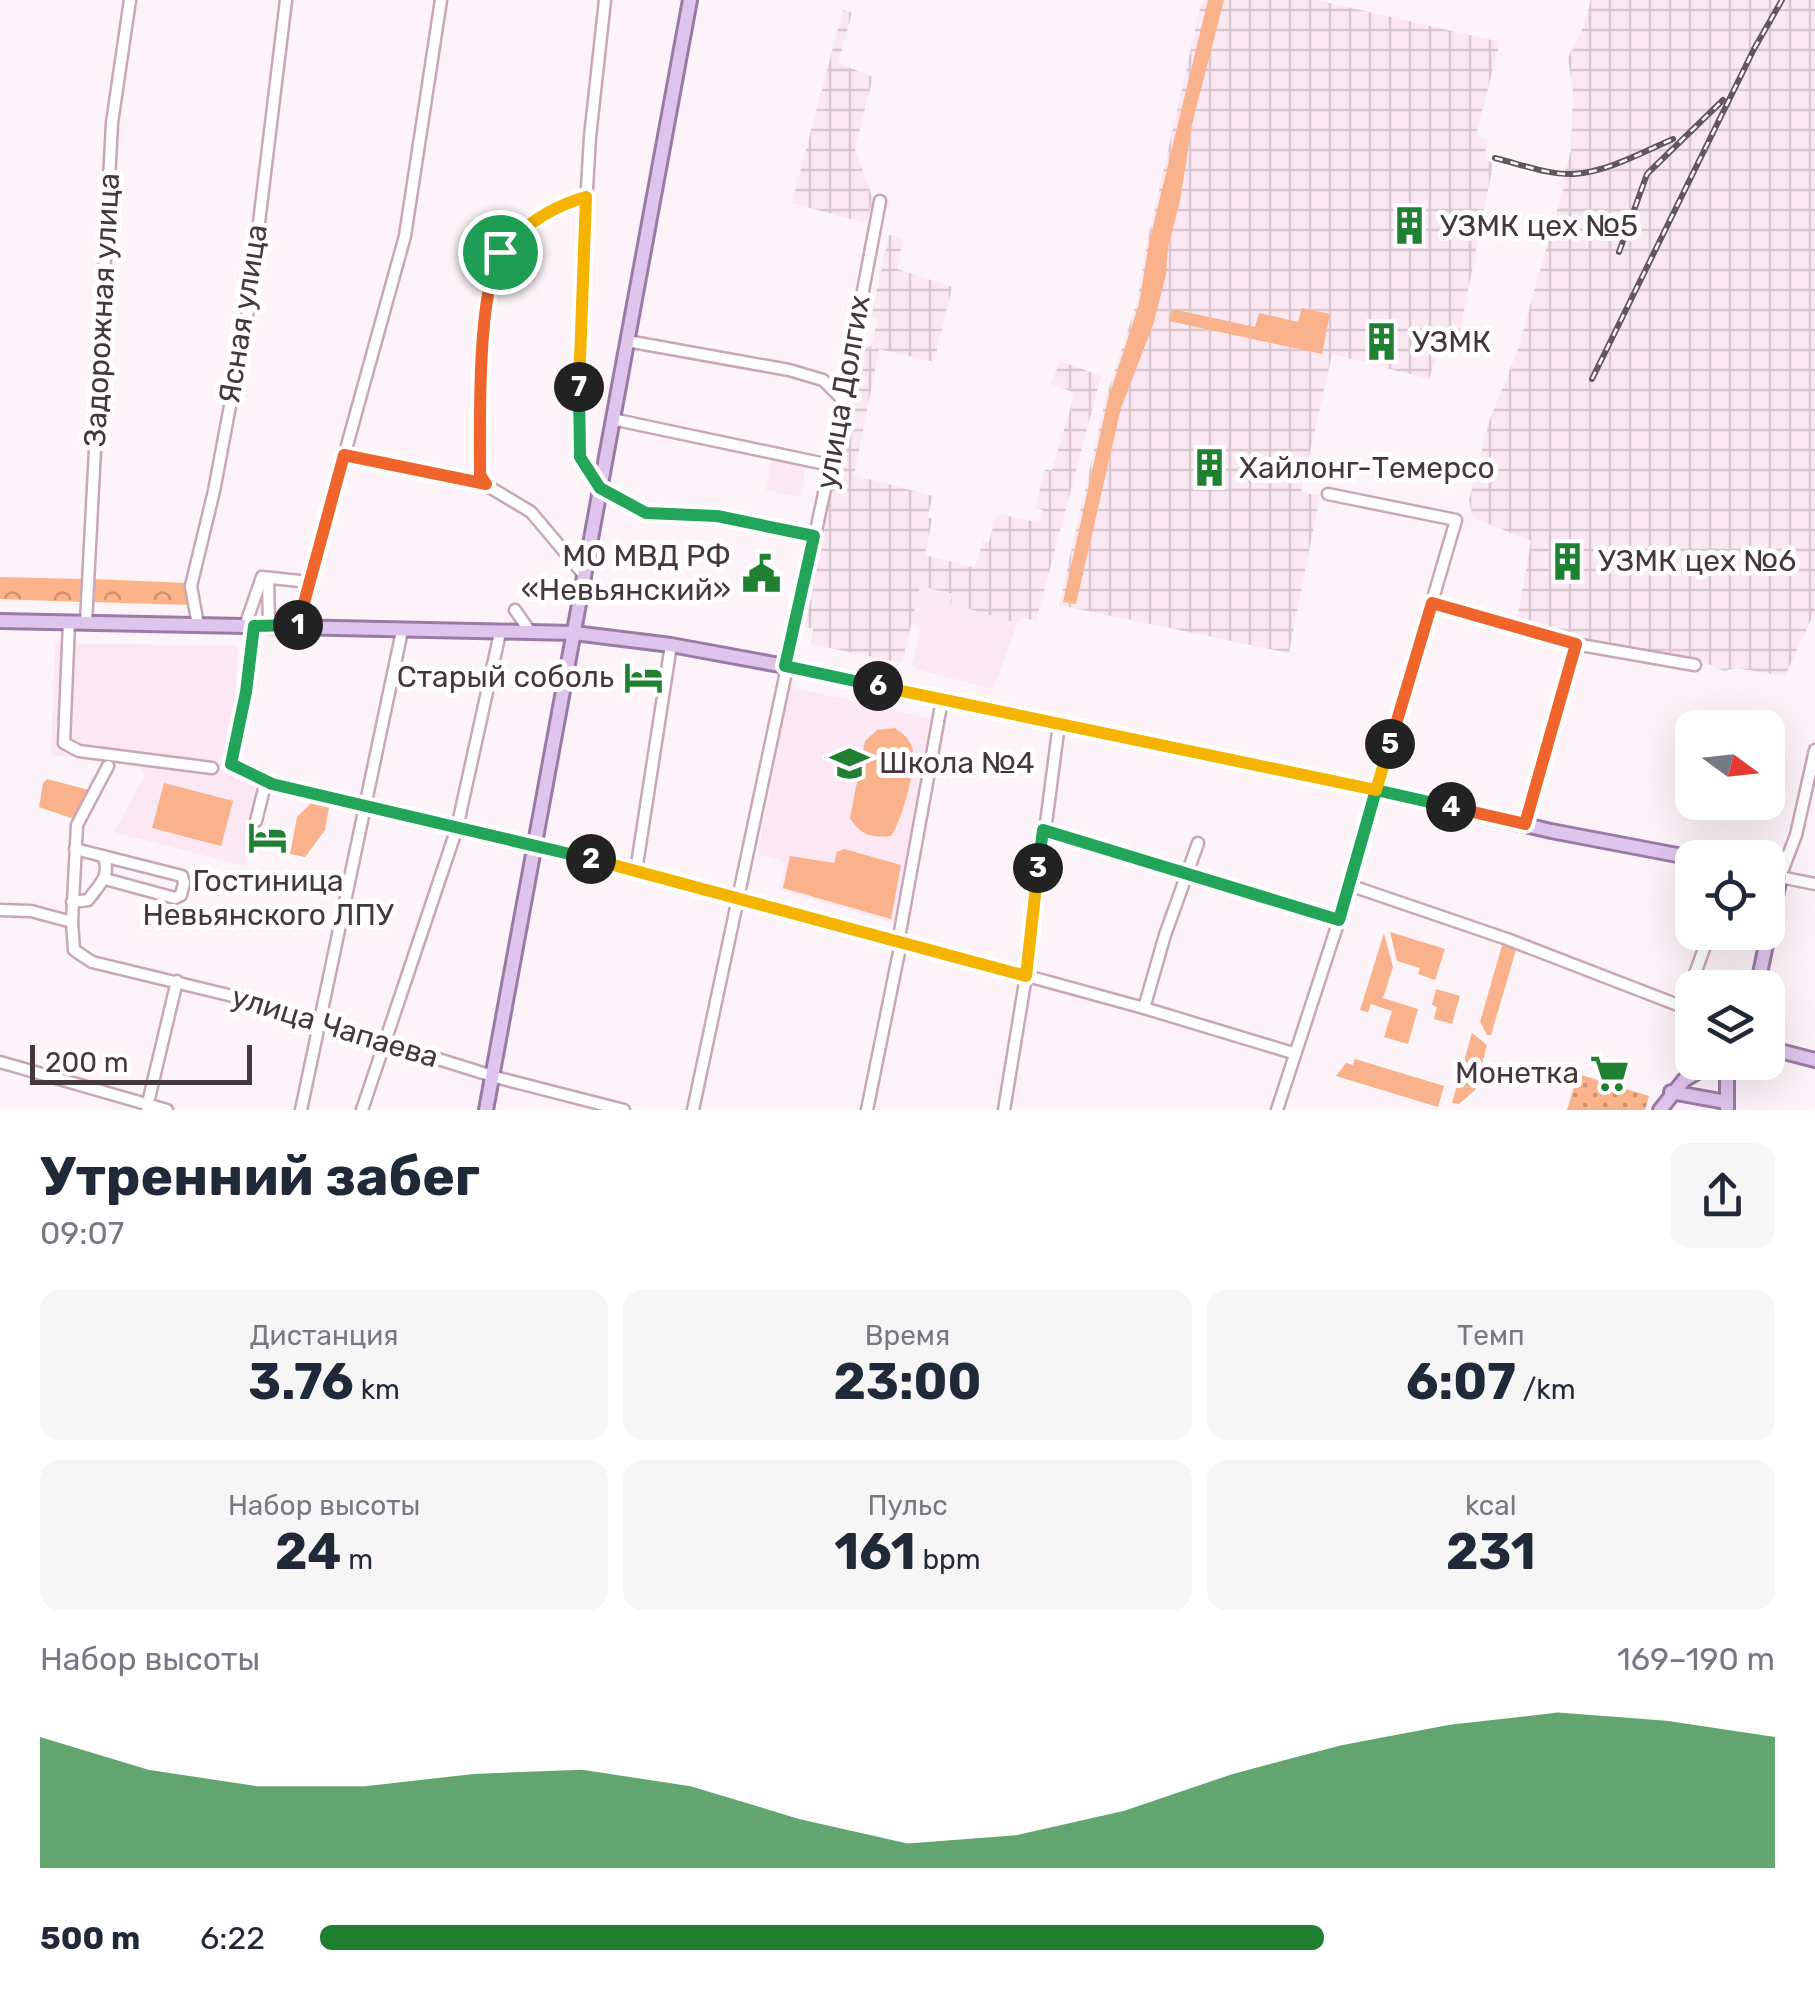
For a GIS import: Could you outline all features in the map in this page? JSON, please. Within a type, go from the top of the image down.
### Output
[{"type":"main road","points":[[486,1110],[690,0]]},
{"type":"main road","points":[[0,621],[574,633],[671,644],[1675,854]]},
{"type":"main road","points":[[1785,1052],[1815,1060]]},
{"type":"main road","points":[[1660,1110],[1672,1092],[1688,1080]]},
{"type":"main road","points":[[1672,1092],[1726,1106],[1725,1081]]},
{"type":"street","name":"Задорожная улица","points":[[86,622],[112,123],[130,0]]},
{"type":"street","name":"Ясная улица","points":[[198,625],[190,586],[214,491],[249,305],[286,0]]},
{"type":"street","points":[[297,626],[405,236],[440,0]]},
{"type":"street","points":[[605,0],[586,197],[579,326],[580,457],[600,488],[646,513],[717,516],[814,536]]},
{"type":"street","points":[[486,484],[480,475],[480,438],[491,272],[500,252],[518,232],[567,202],[586,197]]},
{"type":"street","name":"улица Долгих","points":[[693,1110],[830,465],[880,201]]},
{"type":"street","points":[[627,341],[789,370],[822,380],[842,399]]},
{"type":"street","points":[[612,419],[830,465]]},
{"type":"street","points":[[344,455],[486,484],[531,512],[584,575]]},
{"type":"street","points":[[1277,1110],[1339,920],[1456,520],[1328,494]]},
{"type":"street","points":[[309,582],[262,577],[249,626],[246,692],[231,764],[266,781],[739,897],[1293,1053]]},
{"type":"street","points":[[268,578],[269,626]]},
{"type":"street","points":[[1432,603],[1576,644],[1694,665]]},
{"type":"street","points":[[515,610],[532,633]]},
{"type":"street","points":[[69,622],[64,742],[78,752],[212,768]]},
{"type":"street","points":[[301,1110],[402,631]]},
{"type":"street","points":[[362,1110],[457,828],[500,633]]},
{"type":"street","points":[[636,871],[671,644]]},
{"type":"street","points":[[1525,824],[1576,644]]},
{"type":"street","points":[[867,1110],[901,942],[942,700]]},
{"type":"street","points":[[1004,1110],[1059,724]]},
{"type":"street","points":[[1785,855],[1796,835],[1815,750]]},
{"type":"street","name":"улица Чапаева","points":[[108,766],[77,825],[72,902],[74,950],[92,962],[249,1000],[319,1024],[624,1110]]},
{"type":"street","points":[[256,821],[266,781]]},
{"type":"street","points":[[1043,830],[1339,920]]},
{"type":"street","points":[[1144,1008],[1198,843]]},
{"type":"street","points":[[75,849],[182,876],[184,883],[181,895],[175,898],[105,879]]},
{"type":"street","points":[[72,902],[88,900],[105,879],[108,866],[103,856]]},
{"type":"street","points":[[1785,877],[1815,884]]},
{"type":"street","points":[[1349,886],[1507,939],[1527,950],[1675,1004]]},
{"type":"street","points":[[0,910],[31,911],[72,922]]},
{"type":"street","points":[[147,1107],[177,982]]},
{"type":"street","points":[[0,1062],[167,1110]]},
{"type":"shaded area","points":[[1202,0],[1317,0],[1500,42],[1477,131],[1480,138],[1488,140],[1484,157],[1493,164],[1457,346],[1441,343],[1429,379],[1332,354],[1301,492],[1320,496],[1289,653],[1059,605],[1106,397],[1137,302]]},
{"type":"shaded area","points":[[1208,0],[1224,0],[1192,124],[1166,275],[1153,325],[1121,408],[1076,604],[1063,602],[1108,399],[1139,304],[1149,243]]},
{"type":"shaded area","points":[[1591,0],[1815,0],[1815,611],[1785,676],[1736,668],[1724,671],[1697,659],[1516,625],[1531,541],[1473,518],[1469,500],[1490,419],[1517,352],[1565,182],[1562,181],[1571,151],[1573,91],[1568,58]]},
{"type":"shaded area","points":[[843,10],[852,13],[838,63],[873,77],[855,149],[873,199],[866,223],[792,203]]},
{"type":"shaded area","points":[[889,235],[903,238],[897,269],[952,287],[934,362],[879,349],[854,475],[933,496],[927,517],[932,519],[925,555],[975,568],[983,541],[989,542],[997,513],[1040,523],[1043,510],[1035,508],[1045,470],[1052,470],[1075,393],[1051,384],[1060,361],[1101,376],[1036,621],[1022,617],[1019,624],[950,603],[952,594],[920,586],[902,663],[811,644],[813,629],[805,627],[861,344],[871,347],[878,318],[871,316]]},
{"type":"shaded area","points":[[1302,308],[1330,314],[1322,354],[1169,321],[1172,309],[1255,327],[1259,313],[1298,322]]},
{"type":"shaded area","points":[[772,456],[806,463],[800,497],[766,490]]},
{"type":"shaded area","points":[[920,586],[952,595],[951,603],[1017,624],[993,689],[912,665],[921,626],[911,623]]},
{"type":"shaded area","points":[[55,643],[238,646],[236,694],[220,770],[265,780],[245,866],[114,832],[145,776],[140,764],[51,755]]},
{"type":"shaded area","name":"Школа №4","points":[[789,687],[932,719],[894,923],[779,889],[786,862],[758,854]]},
{"type":"shaded area","points":[[895,728],[912,747],[911,778],[891,836],[872,836],[862,832],[850,818],[865,741],[877,730]]},
{"type":"shaded area","points":[[47,779],[89,790],[74,819],[39,807]]},
{"type":"shaded area","points":[[164,783],[233,801],[221,846],[152,828]]},
{"type":"shaded area","points":[[316,798],[330,802],[325,830],[305,857],[290,854],[297,817]]},
{"type":"shaded area","points":[[844,849],[901,865],[891,919],[783,888],[790,856],[834,863],[837,852]]},
{"type":"shaded area","points":[[1390,932],[1445,949],[1435,980],[1418,974],[1420,968],[1397,961]]},
{"type":"shaded area","points":[[1384,933],[1393,967],[1383,998],[1418,1009],[1408,1044],[1384,1037],[1392,1011],[1371,1004],[1368,1012],[1360,1010]]},
{"type":"shaded area","points":[[1503,942],[1516,950],[1491,1035],[1487,1035],[1480,1022]]},
{"type":"shaded area","points":[[1436,989],[1460,996],[1452,1024],[1434,1019]]},
{"type":"shaded area","points":[[1472,1033],[1487,1045],[1475,1090],[1459,1104],[1452,1103]]},
{"type":"shaded area","points":[[1355,1059],[1444,1086],[1438,1107],[1336,1076],[1346,1063],[1353,1065]]},
{"type":"shaded area","points":[[1578,1074],[1649,1096],[1645,1110],[1567,1110]]},
{"type":"green space","points":[[0,577],[82,579],[81,602],[0,599]]},
{"type":"green space","points":[[92,579],[188,583],[189,605],[92,602]]},
{"type":"railway","points":[[1592,379],[1754,49],[1782,0]]},
{"type":"railway","points":[[1619,252],[1647,174],[1723,100]]},
{"type":"railway","points":[[1495,158],[1544,171],[1574,174],[1612,165],[1673,139]]},
{"type":"place","name":"УЗМК цех №5","points":[[1410,226]]},
{"type":"place","name":"УЗМК","points":[[1382,342]]},
{"type":"place","name":"Хайлонг-Темерсо","points":[[1209,468]]},
{"type":"place","name":"УЗМК цех №6","points":[[1568,561]]},
{"type":"place","name":"МО МВД РФ «Невьянский»","points":[[761,573]]},
{"type":"place","name":"Старый соболь","points":[[644,677]]},
{"type":"place","name":"Школа №4","points":[[849,763]]},
{"type":"place","name":"Гостиница Невьянского ЛПУ","points":[[268,837]]},
{"type":"place","name":"Монетка","points":[[1609,1073]]},
{"type":"route","points":[[500,252],[491,272],[487,301],[480,438],[480,475],[486,484],[344,455],[297,626],[254,626],[231,764],[237,768],[272,784],[739,897],[1026,976],[1043,830],[1339,920],[1376,790],[1525,824],[1576,644],[1432,603],[1376,790],[785,666],[814,536],[717,516],[646,513],[600,488],[580,457],[579,326],[586,197],[567,202],[518,232],[500,252]]}]
